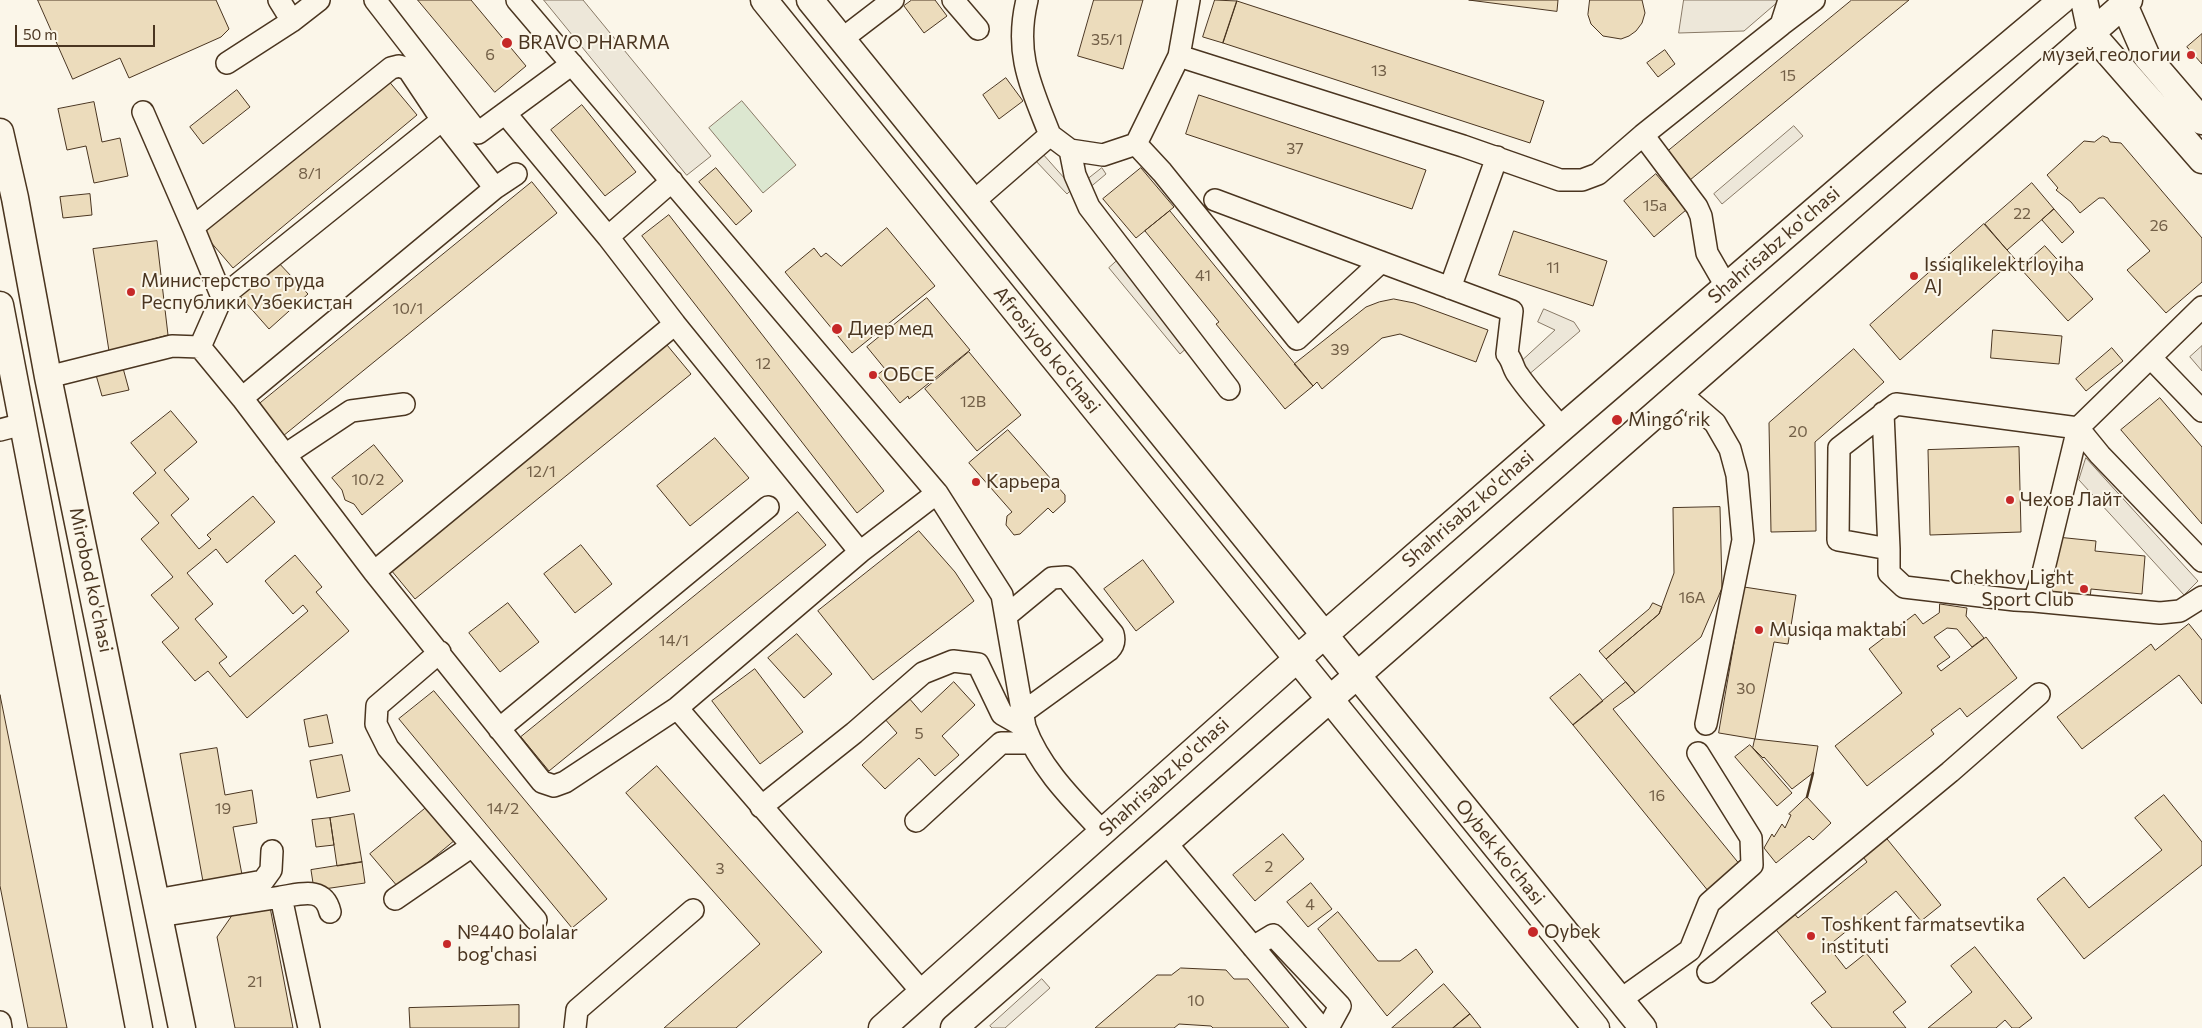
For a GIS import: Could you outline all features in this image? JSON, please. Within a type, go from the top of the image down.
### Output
[{"type":"main road","name":"Afrosiyob ko'chasi","points":[[764,0],[1330,700]]},
{"type":"main road","name":"Afrosiyob ko'chasi","points":[[810,0],[1357,676]]},
{"type":"main road","name":"Shahrisabz ko'chasi","points":[[882,1028],[1297,659],[1562,428],[2062,0]]},
{"type":"main road","points":[[2084,0],[2091,33],[2202,160]]},
{"type":"main road","points":[[954,1028],[2125,2],[2147,57],[2202,121]]},
{"type":"main road","name":"Mirobod ko'chasi","points":[[0,132],[15,198],[48,377],[182,1028]]},
{"type":"main road","name":"Mirobod ko'chasi","points":[[0,304],[11,427],[139,1028]]},
{"type":"main road","name":"Oybek ko'chasi","points":[[1357,676],[1643,1028]]},
{"type":"main road","name":"Oybek ko'chasi","points":[[1330,700],[1596,1028]]},
{"type":"lane","points":[[278,0],[292,21]]},
{"type":"lane","points":[[227,63],[292,21],[319,0]]},
{"type":"lane","points":[[375,0],[478,132],[572,64]]},
{"type":"lane","points":[[517,0],[937,493],[1002,595],[1026,728],[1064,790],[1103,832]]},
{"type":"lane","points":[[842,39],[892,0]]},
{"type":"lane","points":[[953,0],[978,29]]},
{"type":"lane","points":[[1027,0],[1022,20],[1021,48],[1027,78],[1050,135],[1070,150],[1104,155],[1136,144],[1179,56],[1189,0]]},
{"type":"lane","points":[[1781,25],[1789,0]]},
{"type":"lane","points":[[1179,56],[1497,157],[1560,180],[1582,180],[1598,174],[1643,135],[1814,0]]},
{"type":"lane","points":[[192,227],[391,68],[399,66],[408,70],[442,120],[495,188]]},
{"type":"lane","points":[[143,112],[222,297]]},
{"type":"lane","points":[[505,113],[608,237],[675,324],[860,552]]},
{"type":"lane","points":[[200,347],[222,297],[442,120]]},
{"type":"lane","points":[[973,202],[1050,135]]},
{"type":"lane","points":[[1643,135],[1697,207],[1701,216],[1707,253],[1726,286]]},
{"type":"lane","points":[[1136,144],[1162,172],[1297,338],[1381,262]]},
{"type":"lane","points":[[1070,150],[1075,175],[1089,207],[1230,388]]},
{"type":"lane","points":[[1450,288],[1497,157]]},
{"type":"lane","points":[[242,398],[495,188],[516,174]]},
{"type":"lane","points":[[608,237],[672,181]]},
{"type":"lane","points":[[1215,200],[1512,312],[1507,354],[1514,362],[1516,372],[1526,387],[1562,428]]},
{"type":"lane","points":[[2034,601],[2041,581],[2078,428],[2151,358],[2200,315]]},
{"type":"lane","points":[[374,572],[675,324]]},
{"type":"lane","points":[[48,377],[172,346],[200,347],[242,398],[374,572],[440,652],[499,729],[542,782],[554,786],[565,782],[677,708],[860,552],[937,493]]},
{"type":"lane","points":[[2151,358],[2202,411]]},
{"type":"lane","points":[[1680,393],[1715,423],[1730,449],[1737,475],[1743,540],[1706,724]]},
{"type":"lane","points":[[285,455],[351,411],[404,404]]},
{"type":"lane","points":[[1888,550],[1838,540],[1839,448],[1896,404],[2078,428],[2100,455],[2202,561]]},
{"type":"lane","points":[[1883,413],[1889,573],[1904,587],[2160,614],[2180,611],[2202,596]]},
{"type":"lane","points":[[499,729],[768,507]]},
{"type":"lane","points":[[916,821],[1001,743],[1026,728],[1114,646],[1113,634],[1066,577],[1052,578],[1006,616]]},
{"type":"lane","points":[[440,652],[377,706],[376,724],[388,748],[536,920]]},
{"type":"lane","points":[[761,807],[854,733],[923,673],[953,661],[978,664],[1002,714],[1026,728]]},
{"type":"lane","points":[[1708,972],[1950,772],[2039,694]]},
{"type":"lane","points":[[677,708],[922,992]]},
{"type":"lane","points":[[1620,1000],[1690,950],[1709,903],[1752,865],[1751,838],[1698,753]]},
{"type":"lane","points":[[1166,843],[1321,1028]]},
{"type":"lane","points":[[395,899],[472,846]]},
{"type":"lane","points":[[158,908],[263,881],[271,870],[272,851]]},
{"type":"lane","points":[[158,908],[281,897],[309,892],[317,893],[326,901],[330,912]]},
{"type":"lane","points":[[281,897],[309,1028]]},
{"type":"lane","points":[[575,1028],[577,1010],[693,910]]},
{"type":"lane","points":[[1253,947],[1273,935],[1340,1006],[1328,1028]]},
{"type":"lane","points":[[0,1022],[1,1028]]},
{"type":"green space","points":[[742,101],[796,165],[763,193],[709,128]]},
{"type":"shaded area","points":[[544,0],[583,0],[711,156],[687,175]]},
{"type":"shaded area","points":[[1684,0],[1780,0],[1744,31],[1679,33]]},
{"type":"shaded area","points":[[1794,126],[1803,136],[1722,204],[1714,194]]},
{"type":"shaded area","points":[[1042,153],[1073,188],[1067,194],[1035,160]]},
{"type":"shaded area","points":[[1102,168],[1106,174],[1088,189],[1083,183]]},
{"type":"shaded area","points":[[1119,259],[1191,344],[1180,354],[1109,268]]},
{"type":"shaded area","points":[[1544,309],[1574,322],[1580,331],[1527,376],[1517,365],[1555,330],[1538,322]]},
{"type":"shaded area","points":[[2202,346],[2202,371],[2190,357]]},
{"type":"shaded area","points":[[2086,458],[2198,581],[2184,595],[2079,480]]},
{"type":"shaded area","points":[[1042,979],[1050,988],[1005,1028],[992,1028],[990,1026]]},
{"type":"building","points":[[38,0],[216,0],[229,29],[221,37],[129,78],[120,58],[73,79]]},
{"type":"building","points":[[418,0],[471,0],[526,66],[495,92]]},
{"type":"building","points":[[912,0],[935,0],[947,16],[924,33],[904,6]]},
{"type":"building","points":[[1094,0],[1143,0],[1123,69],[1078,56]]},
{"type":"building","points":[[1215,0],[1237,1],[1223,43],[1203,37]]},
{"type":"building","points":[[1469,0],[1558,0],[1557,11]]},
{"type":"building","points":[[1590,0],[1642,0],[1645,13],[1642,23],[1636,31],[1621,39],[1603,36],[1591,24],[1588,15]]},
{"type":"building","points":[[1852,0],[1909,0],[1690,180],[1667,152]]},
{"type":"building","points":[[1237,1],[1544,101],[1530,143],[1223,43]]},
{"type":"building","points":[[2202,34],[2202,64],[2187,47]]},
{"type":"building","points":[[1665,50],[1675,64],[1658,77],[1647,63]]},
{"type":"building","points":[[1006,78],[1023,101],[999,119],[983,95]]},
{"type":"building","points":[[387,79],[417,115],[233,268],[203,233]]},
{"type":"building","points":[[237,90],[250,107],[203,144],[190,127]]},
{"type":"building","points":[[1199,95],[1426,170],[1412,209],[1186,134]]},
{"type":"building","points":[[94,102],[102,142],[120,138],[128,176],[94,183],[86,146],[67,150],[58,109]]},
{"type":"building","points":[[582,105],[636,172],[605,196],[551,130]]},
{"type":"building","points":[[2103,136],[2108,138],[2110,142],[2121,143],[2202,238],[2202,282],[2166,313],[2127,270],[2150,251],[2104,198],[2099,198],[2080,213],[2071,202],[2056,190],[2058,188],[2047,175],[2084,141],[2094,142]]},
{"type":"building","points":[[716,168],[752,211],[736,225],[699,182]]},
{"type":"building","points":[[1141,168],[1174,207],[1136,238],[1103,199]]},
{"type":"building","points":[[1656,174],[1686,210],[1654,237],[1624,201]]},
{"type":"building","points":[[532,182],[557,213],[283,436],[258,405]]},
{"type":"building","points":[[2032,183],[2054,209],[2007,250],[1985,224]]},
{"type":"building","points":[[90,194],[92,215],[63,218],[60,197]]},
{"type":"building","points":[[2054,209],[2074,232],[2062,243],[2042,220]]},
{"type":"building","points":[[1170,211],[1313,386],[1285,409],[1216,324],[1219,322],[1145,231]]},
{"type":"building","points":[[669,215],[884,491],[857,513],[642,236]]},
{"type":"building","points":[[1984,224],[2015,259],[1900,360],[1870,325]]},
{"type":"building","points":[[887,228],[935,286],[852,353],[785,272],[814,248],[821,257],[826,253],[841,266]]},
{"type":"building","points":[[1514,231],[1607,261],[1593,306],[1499,275]]},
{"type":"building","name":"Министерство труда Республики Узбекистан","points":[[157,241],[168,335],[109,351],[93,249]]},
{"type":"building","points":[[2045,246],[2093,299],[2068,321],[2020,268]]},
{"type":"building","points":[[276,260],[308,294],[269,329],[239,295]]},
{"type":"building","points":[[927,298],[970,350],[909,399],[908,396],[900,403],[877,375],[885,369],[867,347]]},
{"type":"building","points":[[1394,299],[1414,303],[1488,330],[1476,362],[1400,334],[1382,338],[1322,389],[1317,382],[1313,386],[1294,364],[1366,307]]},
{"type":"building","points":[[1993,330],[2062,336],[2059,364],[1991,358]]},
{"type":"building","points":[[667,345],[691,374],[415,599],[391,570]]},
{"type":"building","points":[[2112,348],[2123,361],[2086,391],[2076,379]]},
{"type":"building","points":[[1854,349],[1884,382],[1815,442],[1816,531],[1771,532],[1769,423]]},
{"type":"building","points":[[969,352],[1021,415],[977,451],[925,389]]},
{"type":"building","points":[[123,368],[129,390],[102,396],[96,375]]},
{"type":"building","points":[[2160,398],[2202,447],[2202,524],[2121,430]]},
{"type":"building","points":[[171,411],[197,442],[164,470],[189,499],[171,515],[199,549],[211,539],[207,535],[253,496],[275,522],[227,563],[216,549],[187,573],[213,604],[195,619],[227,657],[219,663],[230,677],[308,611],[303,605],[293,614],[265,581],[295,555],[322,587],[316,592],[349,631],[247,718],[208,671],[195,681],[162,642],[179,628],[151,595],[173,577],[141,539],[159,523],[133,493],[156,473],[131,443]]},
{"type":"building","points":[[1008,430],[1065,495],[1065,502],[1053,513],[1048,508],[1020,534],[1014,535],[1006,525],[1007,516],[1012,512],[969,463]]},
{"type":"building","points":[[715,438],[749,478],[690,526],[657,486]]},
{"type":"building","points":[[374,445],[403,481],[362,515],[354,504],[345,500],[342,490],[332,478]]},
{"type":"building","points":[[2019,447],[2021,532],[1930,535],[1928,450]]},
{"type":"building","points":[[1720,507],[1722,588],[1701,637],[1635,693],[1606,659],[1659,614],[1674,573],[1673,508]]},
{"type":"building","points":[[798,512],[826,545],[549,771],[521,737]]},
{"type":"building","points":[[919,531],[955,572],[974,601],[873,680],[818,611]]},
{"type":"building","points":[[2057,537],[2096,541],[2095,551],[2145,556],[2142,594],[2091,589],[2090,599],[2052,596]]},
{"type":"building","points":[[581,545],[612,584],[575,613],[544,574]]},
{"type":"building","points":[[1143,560],[1174,602],[1136,631],[1104,589]]},
{"type":"building","points":[[1744,587],[1796,595],[1788,644],[1774,642],[1755,739],[1719,733]]},
{"type":"building","points":[[508,603],[539,642],[500,672],[469,633]]},
{"type":"building","points":[[1653,603],[1662,607],[1659,614],[1606,659],[1599,651],[1649,609]]},
{"type":"building","points":[[1940,604],[1967,608],[1966,616],[1984,638],[1972,647],[1957,629],[1947,628],[1934,637],[1950,657],[1937,666],[1941,671],[1986,637],[2017,678],[1967,717],[1960,708],[1931,730],[1934,734],[1867,786],[1835,746],[1902,693],[1869,649],[1915,614],[1923,624],[1939,613]]},
{"type":"building","points":[[2189,624],[2202,640],[2202,704],[2179,675],[2082,749],[2057,717],[2151,644],[2155,650]]},
{"type":"building","points":[[797,634],[832,674],[804,698],[768,658]]},
{"type":"building","points":[[755,669],[803,732],[760,764],[712,701]]},
{"type":"building","points":[[1580,674],[1603,701],[1573,725],[1550,698]]},
{"type":"building","points":[[954,682],[975,705],[942,736],[959,755],[935,776],[919,758],[885,789],[862,765],[897,733],[884,718],[908,697],[921,712]]},
{"type":"building","points":[[1626,682],[1635,693],[1613,709],[1741,866],[1709,892],[1573,725]]},
{"type":"building","points":[[434,691],[607,899],[572,928],[399,719]]},
{"type":"building","points":[[0,695],[67,1028],[28,1028],[0,886]]},
{"type":"building","points":[[327,715],[333,743],[309,747],[304,720]]},
{"type":"building","points":[[1755,739],[1818,746],[1813,773],[1792,789],[1764,757],[1753,748]]},
{"type":"building","points":[[1750,745],[1792,793],[1777,806],[1735,757]]},
{"type":"building","points":[[217,748],[225,795],[252,790],[257,823],[233,827],[243,880],[204,887],[180,754]]},
{"type":"building","points":[[342,755],[350,791],[317,798],[310,761]]},
{"type":"building","points":[[657,766],[822,952],[736,1028],[664,1028],[760,944],[626,793]]},
{"type":"building","points":[[2164,795],[2202,842],[2202,865],[2084,959],[2037,899],[2064,877],[2089,908],[2162,850],[2135,818]]},
{"type":"building","points":[[1807,797],[1831,823],[1813,840],[1809,836],[1776,863],[1764,848],[1772,834],[1774,837],[1782,824],[1785,828],[1791,815],[1789,814]]},
{"type":"building","points":[[427,807],[455,840],[398,887],[370,854]]},
{"type":"building","points":[[354,814],[362,862],[337,866],[330,818]]},
{"type":"building","points":[[330,818],[334,845],[316,847],[312,820]]},
{"type":"building","points":[[1283,834],[1304,859],[1255,901],[1233,875]]},
{"type":"building","name":"Toshkent farmatsevtika instituti","points":[[1883,834],[1941,905],[1921,921],[1896,891],[1828,946],[1846,969],[1866,953],[1906,1002],[1893,1012],[1906,1028],[1832,1028],[1811,1003],[1826,992],[1773,926],[1792,911],[1798,918],[1867,862],[1860,853]]},
{"type":"building","points":[[362,862],[365,883],[324,889],[313,883],[311,870]]},
{"type":"building","points":[[1311,883],[1332,909],[1308,927],[1287,902]]},
{"type":"building","points":[[270,907],[293,1028],[235,1028],[217,937],[233,914]]},
{"type":"building","points":[[1338,912],[1378,961],[1400,961],[1416,949],[1433,972],[1387,1016],[1318,929]]},
{"type":"building","name":"Toshkent farmatsevtika instituti","points":[[1975,947],[2032,1018],[2019,1028],[2012,1028],[2005,1020],[1996,1028],[1928,1028],[1972,992],[1951,966]]},
{"type":"building","points":[[1181,968],[1226,970],[1234,979],[1248,979],[1289,1028],[1213,1028],[1211,1026],[1179,1024],[1174,1028],[1095,1028],[1157,975],[1171,975]]},
{"type":"building","points":[[1444,984],[1470,1014],[1453,1028],[1392,1028]]},
{"type":"building","points":[[519,1005],[519,1028],[410,1028],[409,1008]]},
{"type":"building","points":[[1470,1014],[1481,1028],[1453,1028]]},
{"type":"wall","points":[[1807,797],[1813,773]]},
{"type":"place","name":"BRAVO PHARMA","points":[[507,43]]},
{"type":"place","name":"музей геологии","points":[[2191,55]]},
{"type":"place","name":"Issiqlikelektrloyiha AJ","points":[[1914,276]]},
{"type":"place","name":"Министерство труда Республики Узбекистан","points":[[131,292]]},
{"type":"place","name":"Диер мед","points":[[837,329]]},
{"type":"place","name":"ОБСЕ","points":[[873,375]]},
{"type":"place","name":"Mingoʻrik","points":[[1617,420]]},
{"type":"place","name":"Карьера","points":[[976,482]]},
{"type":"place","name":"Чехов Лайт","points":[[2010,500]]},
{"type":"place","name":"Chekhov Light Sport Club","points":[[2084,589]]},
{"type":"place","name":"Musiqa maktabi","points":[[1759,630]]},
{"type":"place","name":"Oybek","points":[[1533,932]]},
{"type":"place","name":"Toshkent farmatsevtika instituti","points":[[1811,936]]},
{"type":"place","name":"№440 bolalar bog'chasi","points":[[447,944]]}]
